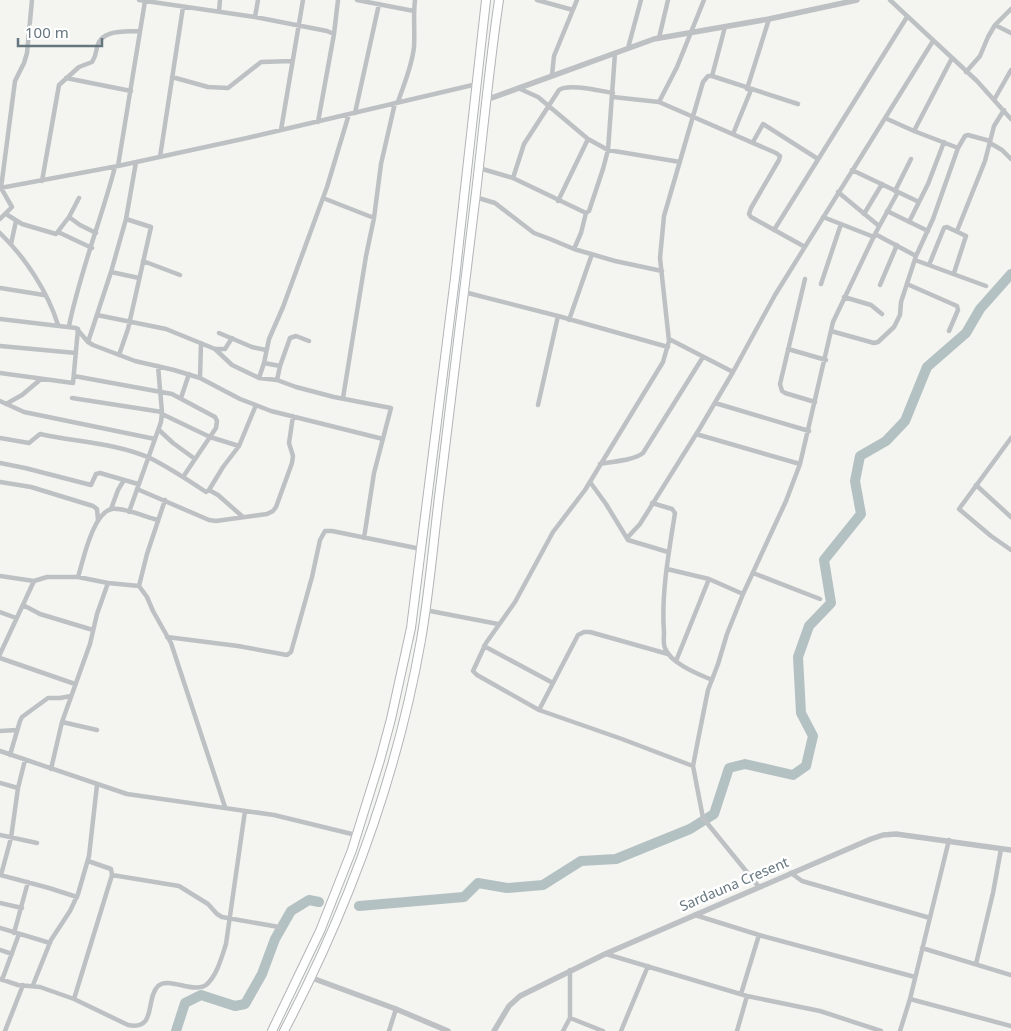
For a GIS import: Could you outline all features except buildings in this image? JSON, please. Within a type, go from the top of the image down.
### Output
[{"type":"main road","points":[[272,1031],[320,931],[338,888],[380,760],[411,628],[486,0]]},
{"type":"main road","points":[[284,1031],[312,978],[339,916],[382,796],[402,725],[421,640],[486,100],[500,0]]},
{"type":"street","points":[[0,219],[11,209],[11,204],[1,188],[15,81],[27,53],[32,0]]},
{"type":"street","points":[[139,0],[255,17],[334,34]]},
{"type":"street","points":[[173,0],[176,6]]},
{"type":"street","points":[[219,11],[220,0]]},
{"type":"street","points":[[255,17],[258,0]]},
{"type":"street","points":[[281,130],[303,0]]},
{"type":"street","points":[[318,122],[334,34],[338,0]]},
{"type":"street","points":[[357,0],[414,11]]},
{"type":"street","points":[[343,398],[374,218],[382,156],[397,103],[411,64],[414,47],[415,0]]},
{"type":"street","points":[[537,0],[573,10]]},
{"type":"street","points":[[552,75],[554,56],[577,0]]},
{"type":"street","points":[[628,48],[641,0]]},
{"type":"street","points":[[659,38],[668,0]]},
{"type":"street","points":[[659,102],[704,0]]},
{"type":"street","points":[[486,100],[659,38],[770,19],[857,0]]},
{"type":"street","points":[[890,0],[952,58],[1011,119]]},
{"type":"street","points":[[70,326],[81,279],[116,166],[131,90],[139,32],[148,1]]},
{"type":"street","points":[[259,378],[269,339],[283,308],[352,114],[379,4]]},
{"type":"street","points":[[160,157],[183,7]]},
{"type":"street","points":[[966,72],[980,56],[994,25],[1011,9]]},
{"type":"street","points":[[774,230],[907,17]]},
{"type":"street","points":[[733,134],[770,19]]},
{"type":"street","points":[[994,25],[1011,33]]},
{"type":"street","points":[[712,76],[725,27]]},
{"type":"street","points":[[42,181],[59,85],[79,67],[92,62],[96,56],[101,38],[105,35],[139,32]]},
{"type":"street","points":[[627,538],[640,524],[696,434],[733,372],[775,295],[933,41]]},
{"type":"street","points":[[574,249],[603,170],[608,150],[615,53]]},
{"type":"street","points":[[914,131],[952,58]]},
{"type":"street","points":[[172,78],[208,88],[228,88],[261,62],[292,61]]},
{"type":"street","points":[[994,100],[1011,70]]},
{"type":"street","points":[[693,766],[539,710],[474,673],[473,667],[498,624],[515,602],[557,526],[590,482],[663,362],[669,339],[660,258],[664,216],[702,82],[708,76],[712,76],[798,104]]},
{"type":"street","points":[[66,78],[131,90]]},
{"type":"street","points":[[1,188],[160,157],[477,84]]},
{"type":"street","points":[[513,178],[524,144],[562,88],[574,87],[659,102],[754,142],[780,156],[749,214],[751,217],[805,247]]},
{"type":"street","points":[[518,88],[538,98],[588,139],[608,150],[680,162]]},
{"type":"street","points":[[957,231],[985,161],[994,126],[1004,110]]},
{"type":"street","points":[[885,118],[958,148]]},
{"type":"street","points":[[754,142],[763,124],[818,159]]},
{"type":"street","points":[[831,331],[870,342],[878,342],[894,327],[900,315],[901,302],[916,258],[928,231],[958,148],[968,135],[990,142],[1011,159]]},
{"type":"street","points":[[558,201],[588,139]]},
{"type":"street","points":[[909,222],[944,142]]},
{"type":"street","points":[[759,887],[704,820],[693,766],[708,690],[742,594],[786,501],[800,464],[826,360],[831,331],[844,297],[911,159]]},
{"type":"street","points":[[88,342],[126,219],[136,162]]},
{"type":"street","points":[[479,168],[513,178],[586,213]]},
{"type":"street","points":[[852,170],[919,202]]},
{"type":"street","points":[[864,214],[882,184]]},
{"type":"street","points":[[838,192],[880,226]]},
{"type":"street","points":[[475,197],[495,203],[534,233],[574,249],[615,262],[662,271]]},
{"type":"street","points":[[6,214],[16,221],[54,234],[58,232],[69,217],[79,198]]},
{"type":"street","points":[[323,198],[374,218]]},
{"type":"street","points":[[887,211],[928,231]]},
{"type":"street","points":[[69,217],[96,233]]},
{"type":"street","points":[[823,217],[874,235],[897,245],[929,265],[986,286]]},
{"type":"street","points":[[119,355],[130,320],[151,227],[126,219]]},
{"type":"street","points":[[11,244],[16,221]]},
{"type":"street","points":[[821,284],[841,224]]},
{"type":"street","points":[[929,265],[944,228],[947,227],[965,235],[966,238],[954,273]]},
{"type":"street","points":[[58,232],[92,248]]},
{"type":"street","points":[[0,233],[24,259],[58,325]]},
{"type":"street","points":[[880,285],[897,245]]},
{"type":"street","points":[[569,320],[592,254]]},
{"type":"street","points":[[143,260],[180,275]]},
{"type":"street","points":[[111,272],[139,278]]},
{"type":"street","points":[[805,279],[780,384],[782,391],[815,402]]},
{"type":"street","points":[[907,284],[957,306],[958,310],[949,331]]},
{"type":"street","points":[[0,288],[44,295]]},
{"type":"street","points":[[464,292],[558,316],[668,348]]},
{"type":"street","points":[[844,297],[871,305],[882,314]]},
{"type":"street","points":[[97,315],[130,320],[166,329],[215,349],[224,350],[232,338]]},
{"type":"street","points":[[538,404],[558,316]]},
{"type":"street","points":[[0,319],[70,326],[78,329],[88,342],[119,355],[200,378],[240,399],[271,411],[383,439]]},
{"type":"street","points":[[0,373],[73,382],[78,329]]},
{"type":"street","points":[[219,333],[252,347],[266,350]]},
{"type":"street","points":[[277,380],[280,366],[292,336],[309,341]]},
{"type":"street","points":[[669,339],[733,372]]},
{"type":"street","points":[[200,378],[201,343]]},
{"type":"street","points":[[0,346],[76,353]]},
{"type":"street","points":[[215,349],[232,365],[259,378],[277,380],[296,387],[390,408],[374,473],[364,538]]},
{"type":"street","points":[[788,349],[826,360]]},
{"type":"street","points":[[600,464],[631,458],[643,453],[702,357]]},
{"type":"street","points":[[264,363],[280,366]]},
{"type":"street","points":[[129,512],[159,430],[162,413],[158,366]]},
{"type":"street","points":[[181,398],[189,374]]},
{"type":"street","points":[[74,376],[172,394],[215,417],[217,424],[183,477]]},
{"type":"street","points":[[6,404],[22,395],[42,379]]},
{"type":"street","points":[[72,398],[162,413],[210,437],[240,446]]},
{"type":"street","points":[[0,401],[24,412],[155,440]]},
{"type":"street","points":[[715,403],[809,431]]},
{"type":"street","points":[[209,490],[223,467],[240,446],[256,405]]},
{"type":"street","points":[[0,463],[91,485],[96,474],[100,473],[124,480],[209,520],[267,514],[276,507],[292,463],[293,456],[289,443],[293,416]]},
{"type":"street","points":[[159,430],[195,459]]},
{"type":"street","points":[[0,438],[29,443],[40,434],[107,446],[149,458],[206,492],[209,490],[218,495],[243,517]]},
{"type":"street","points":[[696,434],[800,464]]},
{"type":"street","points":[[1011,438],[1006,449],[959,509],[1011,550]]},
{"type":"street","points":[[111,509],[124,480]]},
{"type":"street","points":[[0,482],[31,487],[93,506],[97,509],[98,520]]},
{"type":"street","points":[[590,482],[628,540],[668,552]]},
{"type":"street","points":[[976,485],[1011,516]]},
{"type":"street","points":[[139,586],[147,554],[165,500]]},
{"type":"street","points":[[652,503],[672,509],[675,513],[666,568],[663,622],[665,648],[676,661],[712,680]]},
{"type":"street","points":[[78,577],[89,540],[98,520],[104,513],[111,509],[158,520]]},
{"type":"street","points":[[168,637],[238,646],[287,655],[291,652],[322,533],[332,531],[421,549]]},
{"type":"street","points":[[666,568],[709,579],[742,594]]},
{"type":"street","points":[[752,573],[820,599]]},
{"type":"street","points":[[0,576],[34,581],[47,577],[78,577],[108,583],[139,586],[147,597],[168,637],[189,695],[224,807]]},
{"type":"street","points":[[676,661],[709,579]]},
{"type":"street","points":[[0,654],[2,642],[34,581]]},
{"type":"street","points":[[51,769],[62,722],[90,644],[108,583]]},
{"type":"street","points":[[23,605],[40,614],[93,630]]},
{"type":"street","points":[[425,610],[498,624]]},
{"type":"street","points":[[0,612],[16,618]]},
{"type":"street","points":[[539,710],[578,635],[584,632],[590,632],[670,655]]},
{"type":"street","points":[[484,646],[553,683]]},
{"type":"street","points":[[0,658],[75,684]]},
{"type":"street","points":[[10,755],[21,718],[43,700],[71,696]]},
{"type":"street","points":[[62,722],[97,730]]},
{"type":"street","points":[[0,731],[17,730]]},
{"type":"street","points":[[0,751],[127,794],[274,815],[356,835]]},
{"type":"street","points":[[24,760],[11,838],[0,875],[77,897]]},
{"type":"street","points":[[0,783],[18,788]]},
{"type":"street","points":[[33,985],[50,943],[77,897],[88,861],[97,785]]},
{"type":"street","points":[[28,882],[12,954],[1,979],[23,985],[33,985],[74,999],[128,1025],[141,1026],[147,1018],[159,984],[202,987],[212,978],[226,944],[245,811]]},
{"type":"street","name":"Sardauna Cresent","points":[[494,1031],[509,1006],[520,996],[570,970],[791,873],[883,835],[896,834],[948,840],[1011,850]]},
{"type":"street","points":[[0,835],[37,843]]},
{"type":"street","points":[[900,1031],[910,999],[948,840]]},
{"type":"street","points":[[976,964],[993,893],[1001,849]]},
{"type":"street","points":[[74,999],[112,876],[111,869],[88,861]]},
{"type":"street","points":[[791,873],[802,881],[930,918]]},
{"type":"street","points":[[112,876],[179,886],[208,904],[217,914],[230,919],[279,927]]},
{"type":"street","points":[[0,902],[22,908]]},
{"type":"street","points":[[694,915],[759,936],[915,977]]},
{"type":"street","points":[[0,928],[50,943]]},
{"type":"street","points":[[741,994],[759,936]]},
{"type":"street","points":[[922,948],[1011,975]]},
{"type":"street","points":[[0,950],[12,954]]},
{"type":"street","points":[[605,954],[747,996],[820,1011],[881,1031]]},
{"type":"street","points":[[621,1031],[648,966]]},
{"type":"street","points":[[563,1031],[570,1018],[570,970]]},
{"type":"street","points":[[312,978],[396,1009],[448,1031]]},
{"type":"street","points":[[5,1031],[23,985]]},
{"type":"street","points":[[737,1031],[747,996]]},
{"type":"street","points":[[910,999],[1011,1024]]},
{"type":"street","points":[[389,1031],[396,1009]]},
{"type":"street","points":[[570,1018],[603,1031]]},
{"type":"waterway","points":[[359,906],[464,897],[478,883],[507,888],[543,885],[581,861],[616,859],[690,829],[714,814],[729,768],[745,764],[793,775],[806,766],[813,736],[801,713],[798,657],[809,626],[831,603],[824,560],[861,514],[855,481],[860,456],[886,441],[905,421],[927,367],[966,333],[980,309],[1011,274]]},
{"type":"waterway","points":[[176,1031],[185,1003],[201,995],[235,1006],[245,1004],[262,974],[275,939],[291,911],[309,900],[319,902]]}]
